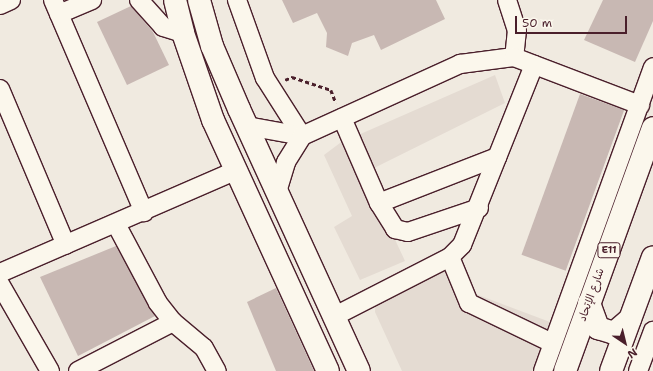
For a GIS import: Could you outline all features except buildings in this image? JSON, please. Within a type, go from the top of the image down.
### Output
[{"type":"main road","points":[[175,0],[183,33],[213,120],[235,171],[328,371]]},
{"type":"main road","points":[[198,0],[212,46],[333,317],[359,371]]},
{"type":"main road","name":"شارع الإتحاد","points":[[565,371],[653,128]]},
{"type":"main road","points":[[611,371],[653,257]]},
{"type":"main road","points":[[589,303],[598,328],[614,332],[630,319]]},
{"type":"street","points":[[0,5],[11,0]]},
{"type":"street","points":[[92,0],[56,7],[144,212]]},
{"type":"street","points":[[139,0],[163,27],[183,33]]},
{"type":"street","points":[[238,0],[269,87],[302,136]]},
{"type":"street","points":[[507,0],[517,30],[514,57]]},
{"type":"street","points":[[277,192],[286,162],[302,136],[460,64],[514,57],[640,106]]},
{"type":"street","points":[[333,317],[450,257],[462,245],[479,208],[497,157],[534,65]]},
{"type":"street","points":[[542,371],[653,67]]},
{"type":"street","points":[[0,89],[66,245]]},
{"type":"street","points":[[342,118],[379,203],[395,229],[408,232],[479,208]]},
{"type":"street","points":[[247,126],[302,136]]},
{"type":"street","points":[[379,203],[497,157]]},
{"type":"street","points":[[0,273],[144,212],[235,171]]},
{"type":"street","points":[[116,224],[158,303],[174,322],[204,348],[217,371]]},
{"type":"street","points":[[450,257],[459,284],[469,303],[552,343]]},
{"type":"street","points":[[0,284],[50,371]]},
{"type":"street","points":[[78,371],[174,322]]},
{"type":"street","points":[[638,371],[653,331]]},
{"type":"path","points":[[269,87],[292,77],[331,90],[342,118]]},
{"type":"shaded area","points":[[495,75],[505,103],[364,173],[405,261],[360,280],[334,227],[352,216],[324,155],[340,143]]},
{"type":"shaded area","points":[[460,256],[472,281],[468,284],[473,293],[550,322],[532,371],[402,371],[375,312],[376,296]]}]
